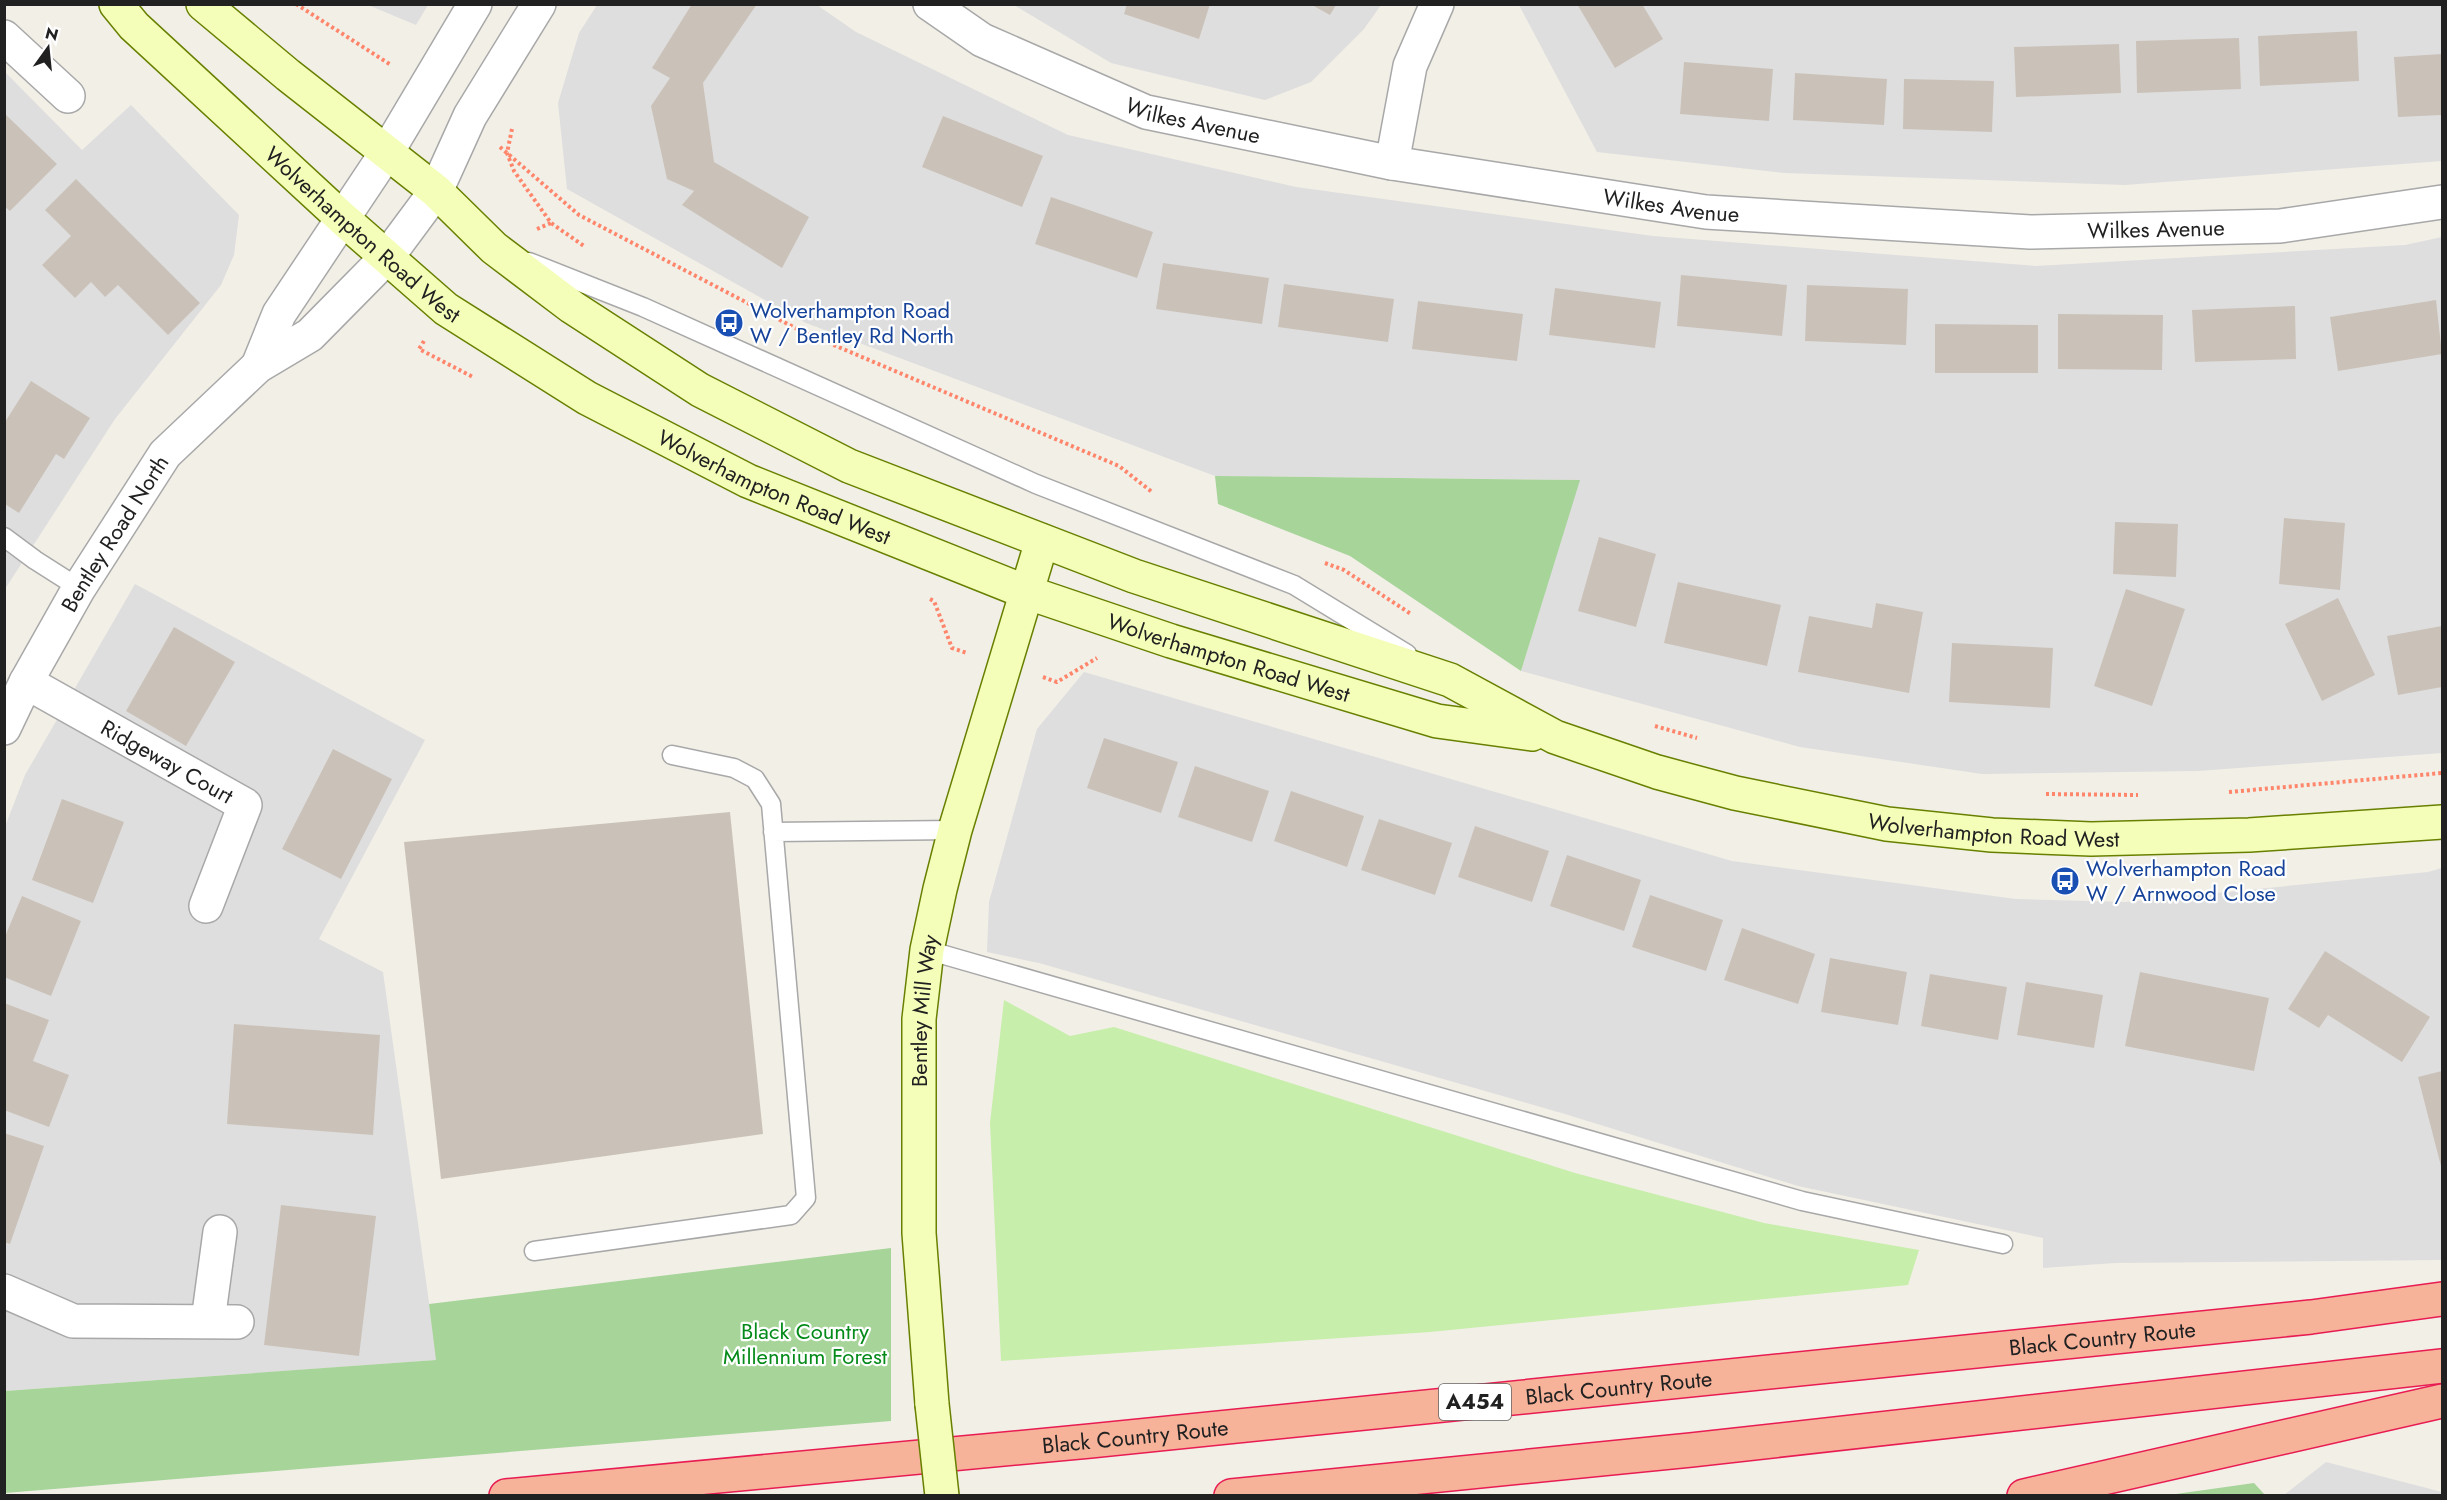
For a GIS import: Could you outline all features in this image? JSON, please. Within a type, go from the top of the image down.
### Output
[{"type":"highway","name":"Black Country Route","points":[[506,1496],[1090,1441],[2311,1317],[2442,1299]]},
{"type":"highway","points":[[1231,1496],[1691,1450],[2442,1366]]},
{"type":"highway","points":[[2024,1496],[2442,1401]]},
{"type":"main road","name":"Wolverhampton Road West","points":[[116,4],[134,26],[342,218],[446,309],[587,398],[748,481],[1026,592],[1171,642],[1437,721],[1555,737]]},
{"type":"main road","name":"Wolverhampton Road West","points":[[203,4],[288,75],[436,190],[494,248],[572,307],[700,390],[849,466],[1134,576],[1450,680],[1555,737],[1657,772],[1735,793],[1887,824],[1992,835],[2091,839],[2249,835],[2442,822]]},
{"type":"main road","name":"Bentley Mill Way","points":[[942,1496],[932,1404],[919,1233],[919,1019],[927,950],[955,830],[1042,542]]},
{"type":"street","name":"Bentley Road North","points":[[258,366],[279,314],[387,152],[475,4]]},
{"type":"street","name":"Bentley Road North","points":[[4,728],[26,682],[80,588],[165,454],[258,366],[310,335],[387,257],[436,190],[470,116],[539,4]]},
{"type":"street","name":"Wilkes Avenue","points":[[930,4],[982,40],[1146,112],[1392,162],[1706,212],[2030,232],[2280,226],[2442,202]]},
{"type":"street","points":[[1392,162],[1410,66],[1437,4]]},
{"type":"street","points":[[4,37],[68,96]]},
{"type":"street","name":"Ridgeway Court","points":[[26,682],[246,805],[206,906]]},
{"type":"street","points":[[4,1291],[73,1322],[223,1322],[220,1232]]},
{"type":"lane","points":[[494,248],[643,308],[1036,484],[1294,585],[1450,680]]},
{"type":"lane","points":[[4,537],[35,560],[80,588]]},
{"type":"lane","points":[[534,1251],[791,1215],[807,1198],[771,804],[755,779],[734,768],[672,755]]},
{"type":"lane","points":[[773,832],[955,830]]},
{"type":"lane","points":[[927,950],[1802,1201],[2003,1244]]},
{"type":"path","points":[[296,4],[425,87]]},
{"type":"path","points":[[470,116],[507,153],[579,215],[803,332],[1119,466],[1156,495]]},
{"type":"path","points":[[514,118],[507,153],[514,171],[551,223]]},
{"type":"path","points":[[1321,562],[1344,570],[1420,621]]},
{"type":"path","points":[[1651,724],[1707,741]]},
{"type":"path","points":[[2222,793],[2442,773]]},
{"type":"path","points":[[2037,794],[2141,795]]},
{"type":"shaded area","points":[[368,5],[428,5],[416,25]]},
{"type":"shaded area","points":[[597,5],[817,5],[856,32],[1068,135],[1296,187],[1653,236],[2036,266],[2405,245],[2442,237],[2442,753],[2198,771],[1982,774],[1800,747],[1521,671],[1579,480],[1215,476],[806,323],[567,189],[558,103],[579,33]]},
{"type":"shaded area","points":[[1014,5],[1381,5],[1364,29],[1311,82],[1265,100],[1111,63]]},
{"type":"shaded area","points":[[1519,5],[2442,5],[2442,161],[2125,185],[1785,173],[1597,152]]},
{"type":"shaded area","points":[[5,72],[82,150],[131,105],[239,215],[234,255],[221,285],[115,419],[5,589]]},
{"type":"shaded area","points":[[135,584],[425,740],[319,939],[383,972],[437,1360],[5,1391],[4,829],[25,775]]},
{"type":"shaded area","points":[[1084,672],[1732,861],[2016,899],[2126,902],[2428,872],[2442,868],[2442,1260],[2115,1263],[2043,1268],[2043,1238],[1798,1186],[1565,1114],[1039,963],[987,952],[989,902],[1037,729]]},
{"type":"shaded area","points":[[2326,1462],[2442,1492],[2442,1495],[2284,1495]]},
{"type":"green space","points":[[1215,476],[1580,480],[1521,671],[1350,556],[1218,504]]},
{"type":"green space","points":[[1004,1000],[1070,1036],[1114,1027],[1575,1173],[1764,1223],[1919,1250],[1908,1285],[1430,1332],[1001,1361],[990,1123]]},
{"type":"green space","name":"Black Country Millennium Forest","points":[[891,1248],[891,1421],[5,1493],[5,1391],[436,1360],[429,1304]]},
{"type":"green space","points":[[2254,1483],[2265,1495],[2169,1495]]},
{"type":"building","points":[[692,4],[757,4],[703,83],[714,162],[809,217],[782,268],[682,205],[694,191],[667,179],[651,106],[670,78],[652,68]]},
{"type":"building","points":[[1127,4],[1210,4],[1199,39],[1124,14]]},
{"type":"building","points":[[1577,4],[1642,4],[1663,39],[1615,68]]},
{"type":"building","points":[[1312,5],[1336,5],[1330,15]]},
{"type":"building","points":[[2357,31],[2359,81],[2260,86],[2258,36]]},
{"type":"building","points":[[2239,38],[2241,89],[2137,93],[2136,41]]},
{"type":"building","points":[[2119,44],[2121,93],[2016,97],[2014,47]]},
{"type":"building","points":[[2442,54],[2442,115],[2398,117],[2394,57]]},
{"type":"building","points":[[1684,62],[1773,69],[1769,121],[1680,114]]},
{"type":"building","points":[[1795,73],[1887,79],[1884,125],[1793,120]]},
{"type":"building","points":[[1904,79],[1994,81],[1992,132],[1903,129]]},
{"type":"building","points":[[4,113],[57,164],[10,211],[4,206]]},
{"type":"building","points":[[943,116],[1043,156],[1022,207],[922,167]]},
{"type":"building","points":[[76,179],[200,303],[168,335],[118,285],[105,297],[91,282],[75,298],[42,265],[71,236],[45,210]]},
{"type":"building","points":[[1051,197],[1153,232],[1137,278],[1035,244]]},
{"type":"building","points":[[1163,263],[1269,278],[1262,324],[1156,309]]},
{"type":"building","points":[[1681,275],[1787,285],[1782,336],[1677,326]]},
{"type":"building","points":[[1284,284],[1394,299],[1388,342],[1278,327]]},
{"type":"building","points":[[1807,285],[1908,289],[1906,345],[1805,341]]},
{"type":"building","points":[[1555,288],[1661,302],[1655,348],[1549,335]]},
{"type":"building","points":[[2436,300],[2442,354],[2338,371],[2330,317]]},
{"type":"building","points":[[1418,301],[1523,314],[1517,361],[1412,349]]},
{"type":"building","points":[[2295,306],[2296,359],[2195,362],[2192,310]]},
{"type":"building","points":[[2058,314],[2163,315],[2162,370],[2058,369]]},
{"type":"building","points":[[1935,324],[2038,325],[2038,373],[1935,373]]},
{"type":"building","points":[[31,381],[90,418],[64,459],[56,454],[19,513],[5,504],[5,422]]},
{"type":"building","points":[[2284,518],[2345,523],[2340,590],[2279,584]]},
{"type":"building","points":[[2115,522],[2178,524],[2176,577],[2113,574]]},
{"type":"building","points":[[1599,537],[1656,554],[1636,627],[1578,611]]},
{"type":"building","points":[[1678,582],[1781,605],[1767,666],[1664,643]]},
{"type":"building","points":[[2126,589],[2185,609],[2152,706],[2094,686]]},
{"type":"building","points":[[2338,598],[2375,675],[2322,701],[2285,624]]},
{"type":"building","points":[[1876,603],[1923,612],[1909,693],[1798,672],[1809,616],[1872,628]]},
{"type":"building","points":[[2442,626],[2442,687],[2398,695],[2387,636]]},
{"type":"building","points":[[174,627],[235,662],[186,746],[126,711]]},
{"type":"building","points":[[1952,643],[2053,648],[2050,708],[1949,702]]},
{"type":"building","points":[[1104,738],[1178,762],[1161,813],[1087,788]]},
{"type":"building","points":[[333,749],[392,779],[341,879],[282,849]]},
{"type":"building","points":[[1195,766],[1269,791],[1252,842],[1178,817]]},
{"type":"building","points":[[1291,791],[1364,816],[1347,867],[1274,841]]},
{"type":"building","points":[[62,799],[124,822],[93,903],[32,880]]},
{"type":"building","points":[[730,812],[763,1134],[441,1179],[404,842]]},
{"type":"building","points":[[1379,819],[1452,843],[1435,895],[1361,870]]},
{"type":"building","points":[[1475,826],[1549,851],[1532,902],[1458,877]]},
{"type":"building","points":[[1567,855],[1641,880],[1624,931],[1550,906]]},
{"type":"building","points":[[1650,895],[1723,920],[1706,971],[1632,947]]},
{"type":"building","points":[[22,896],[81,921],[51,996],[4,977],[4,939]]},
{"type":"building","points":[[1742,928],[1815,954],[1798,1004],[1724,980]]},
{"type":"building","points":[[2325,951],[2430,1017],[2402,1062],[2328,1015],[2319,1028],[2288,1009]]},
{"type":"building","points":[[1830,958],[1907,972],[1898,1025],[1821,1012]]},
{"type":"building","points":[[2140,972],[2269,998],[2254,1071],[2125,1046]]},
{"type":"building","points":[[1930,974],[2007,987],[1998,1040],[1921,1026]]},
{"type":"building","points":[[2026,982],[2103,995],[2094,1048],[2017,1035]]},
{"type":"building","points":[[4,1003],[49,1020],[33,1061],[69,1075],[49,1127],[4,1110]]},
{"type":"building","points":[[234,1024],[380,1035],[373,1135],[227,1124]]},
{"type":"building","points":[[2442,1071],[2442,1170],[2418,1077]]},
{"type":"building","points":[[4,1133],[44,1146],[10,1244],[4,1242]]},
{"type":"building","points":[[281,1205],[376,1216],[359,1356],[264,1345]]},
{"type":"place","name":"Wolverhampton Road W / Bentley Rd North","points":[[729,323]]},
{"type":"place","name":"Wolverhampton Road W / Arnwood Close","points":[[2065,881]]}]
